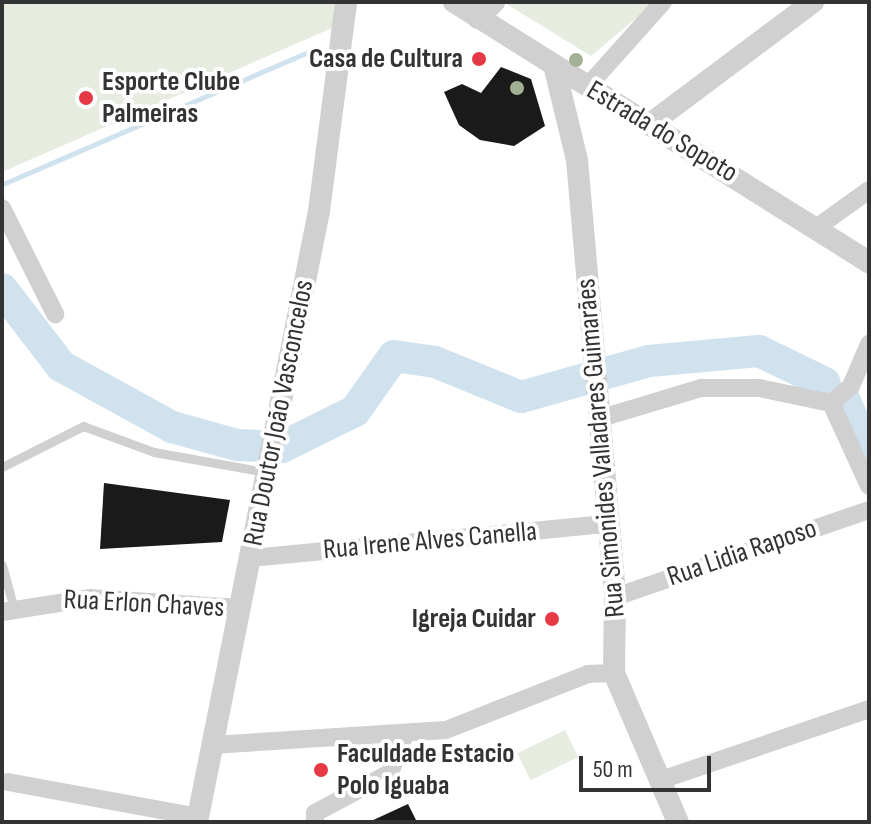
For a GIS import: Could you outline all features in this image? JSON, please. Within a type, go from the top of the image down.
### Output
[{"type":"street","name":"Rua Doutor João Vasconcelos","points":[[198,820],[270,469],[327,162],[346,2]]},
{"type":"street","name":"Estrada do Sopoto","points":[[454,2],[486,10],[554,65],[587,87],[869,262]]},
{"type":"street","points":[[587,87],[663,2]]},
{"type":"street","points":[[650,124],[813,2]]},
{"type":"street","name":"Rua Simonides Valladares Guimarães","points":[[554,65],[577,160],[615,597],[614,673],[678,822]]},
{"type":"street","points":[[816,228],[869,190]]},
{"type":"street","points":[[2,208],[55,314]]},
{"type":"street","points":[[831,403],[864,374],[869,344]]},
{"type":"street","points":[[598,419],[701,388],[759,388],[831,403]]},
{"type":"street","points":[[831,403],[869,486]]},
{"type":"street","name":"Rua Lidia Raposo","points":[[615,597],[869,510]]},
{"type":"street","name":"Rua Irene Alves Canella","points":[[252,558],[607,524]]},
{"type":"street","name":"Rua Erlon Chaves","points":[[8,611],[90,598],[240,608]]},
{"type":"street","points":[[212,745],[404,736],[470,723],[588,674],[614,673]]},
{"type":"street","points":[[661,780],[869,709]]},
{"type":"street","points":[[315,822],[315,813],[390,773],[404,736]]},
{"type":"street","points":[[8,782],[198,820]]},
{"type":"lane","points":[[2,467],[83,426],[154,452],[270,469]]},
{"type":"lane","points":[[2,565],[8,611]]},
{"type":"shaded area","name":"Esporte Clube Palmeiras","points":[[2,2],[335,2],[339,25],[2,172]]},
{"type":"shaded area","points":[[503,2],[652,2],[653,4],[591,56]]},
{"type":"shaded area","points":[[565,730],[578,757],[531,780],[517,753]]},
{"type":"building","points":[[501,67],[531,79],[545,126],[514,146],[480,140],[459,125],[444,92],[462,84],[481,93]]},
{"type":"building","points":[[104,483],[230,500],[222,542],[100,549]]},
{"type":"building","points":[[408,804],[417,822],[369,822]]},
{"type":"waterway","points":[[3,184],[315,49]]},
{"type":"waterway","points":[[2,289],[61,366],[172,427],[237,445],[282,447],[355,411],[394,356],[435,362],[521,397],[649,361],[759,351],[825,383]]},
{"type":"waterway","points":[[845,401],[869,458]]},
{"type":"place","name":"Casa de Cultura","points":[[479,59]]},
{"type":"place","name":"Esporte Clube Palmeiras","points":[[86,98]]},
{"type":"place","name":"Igreja Cuidar","points":[[552,619]]},
{"type":"place","name":"Faculdade Estacio Polo Iguaba","points":[[321,770]]}]
